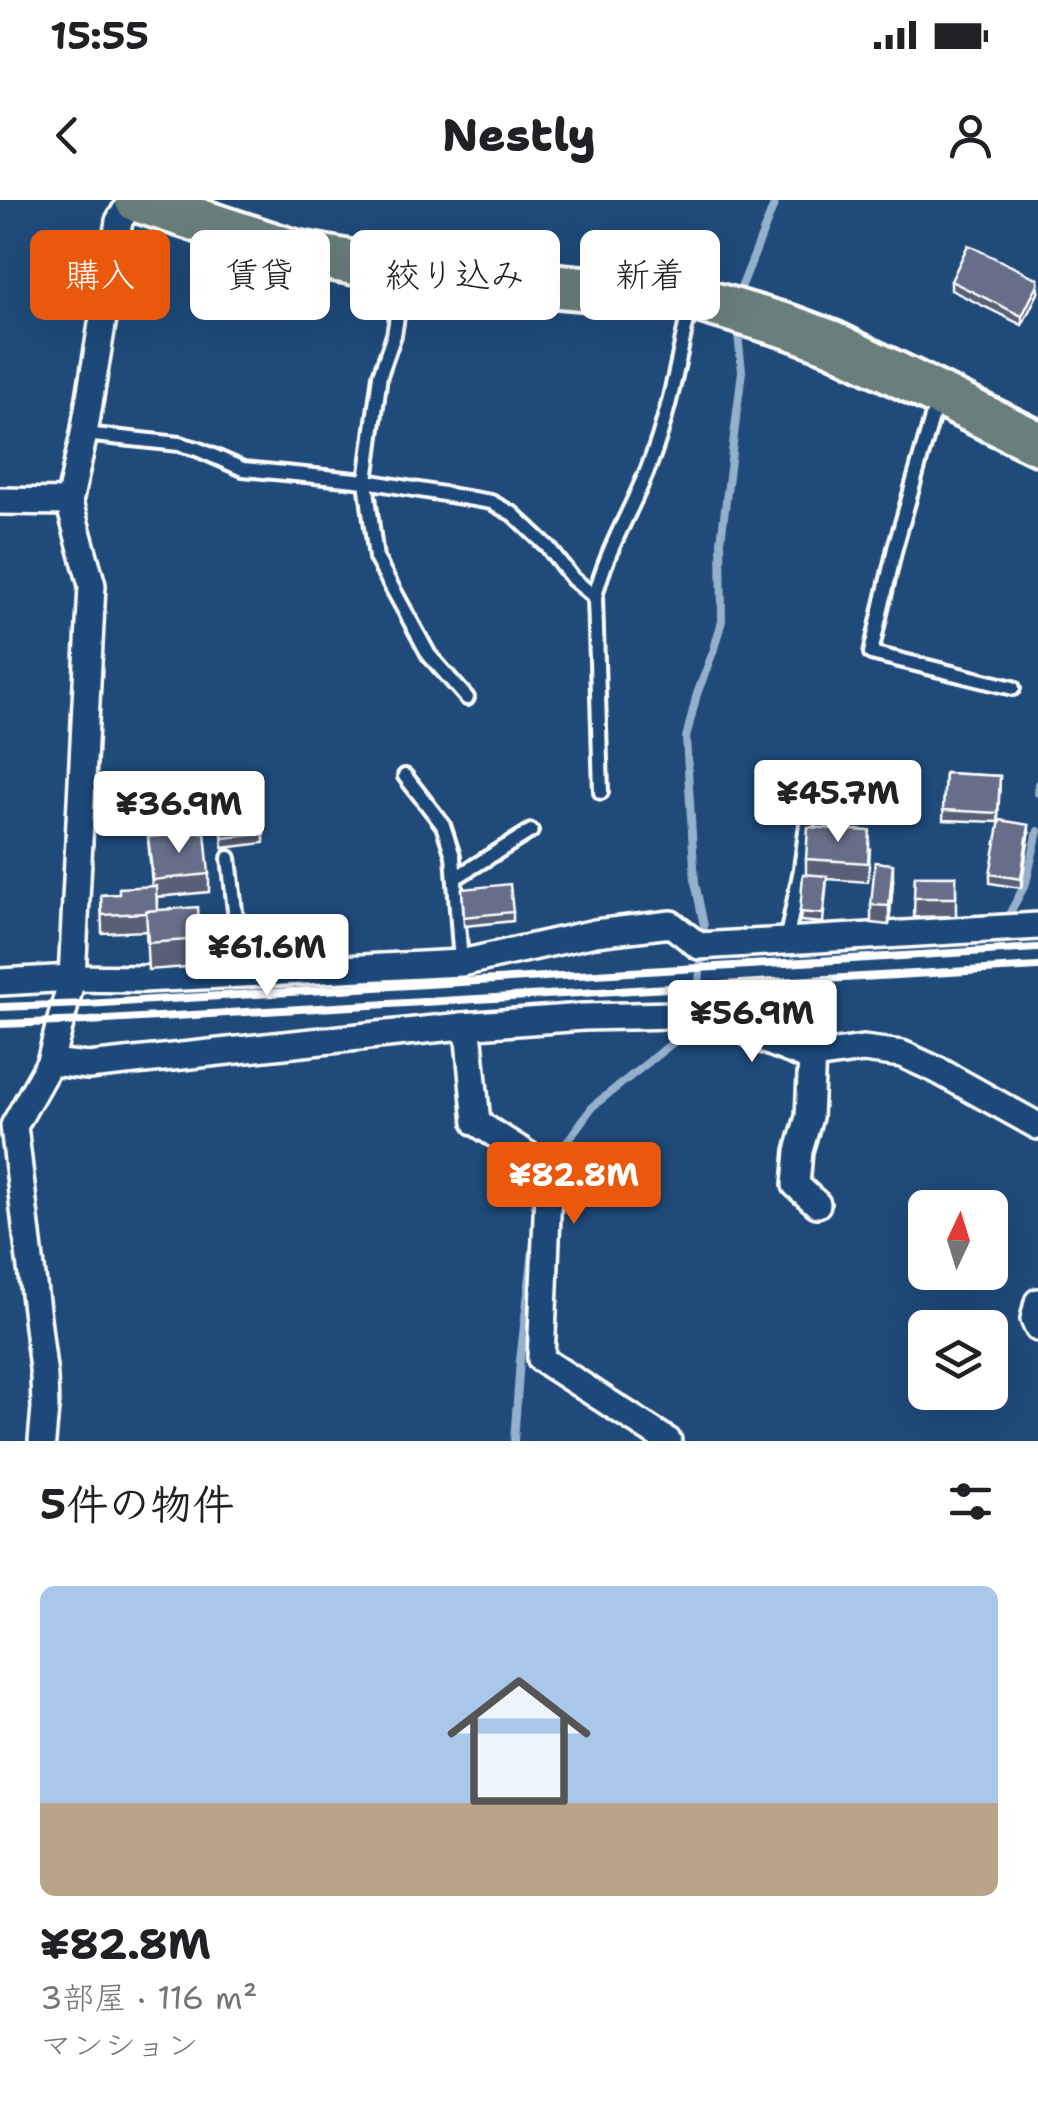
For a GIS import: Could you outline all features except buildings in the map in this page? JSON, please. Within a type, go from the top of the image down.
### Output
[{"type":"highway","points":[[140,201],[296,252],[350,262]]},
{"type":"highway","points":[[720,306],[836,338],[1038,443]]},
{"type":"street","points":[[42,1441],[44,1377],[7,1123],[50,1062],[72,978],[92,585],[69,502],[119,221],[140,201]]},
{"type":"street","points":[[0,501],[69,502]]},
{"type":"street","points":[[0,982],[460,963],[595,934],[671,924],[699,946],[1038,926]]},
{"type":"street","points":[[50,1062],[88,1066],[462,1026],[722,1014],[752,1035],[807,1057],[863,1049],[902,1054],[940,1070],[1038,1126]]},
{"type":"street","points":[[462,1026],[469,1040],[477,1124],[548,1168],[541,1359],[668,1441]]},
{"type":"street","points":[[812,1056],[809,1117],[799,1151],[796,1186],[817,1204]]},
{"type":"street","points":[[1038,1302],[1034,1319],[1038,1328]]},
{"type":"lane","points":[[396,320],[380,375],[366,481],[376,558],[429,655],[466,698]]},
{"type":"lane","points":[[601,792],[595,596],[600,572],[648,468],[663,425],[687,320]]},
{"type":"lane","points":[[938,394],[871,652],[1013,688]]},
{"type":"lane","points":[[84,434],[179,444],[243,469],[366,481],[491,502],[513,514],[595,596]]},
{"type":"lane","points":[[404,776],[443,825],[454,856],[460,963]]},
{"type":"lane","points":[[786,941],[811,793]]},
{"type":"lane","points":[[455,878],[531,831]]},
{"type":"lane","points":[[229,858],[242,973]]},
{"type":"waterway","points":[[740,301],[741,288],[776,200]]},
{"type":"waterway","points":[[550,1165],[593,1106],[680,1037],[696,1018],[704,926],[695,882],[686,738],[722,621],[721,541],[742,371],[737,325]]},
{"type":"waterway","points":[[1038,784],[1038,793]]},
{"type":"waterway","points":[[1007,918],[1026,883],[1038,831]]},
{"type":"waterway","points":[[514,1441],[534,1242]]},
{"type":"railway","points":[[0,1007],[1038,948]]},
{"type":"railway","points":[[0,1024],[1038,967]]}]
